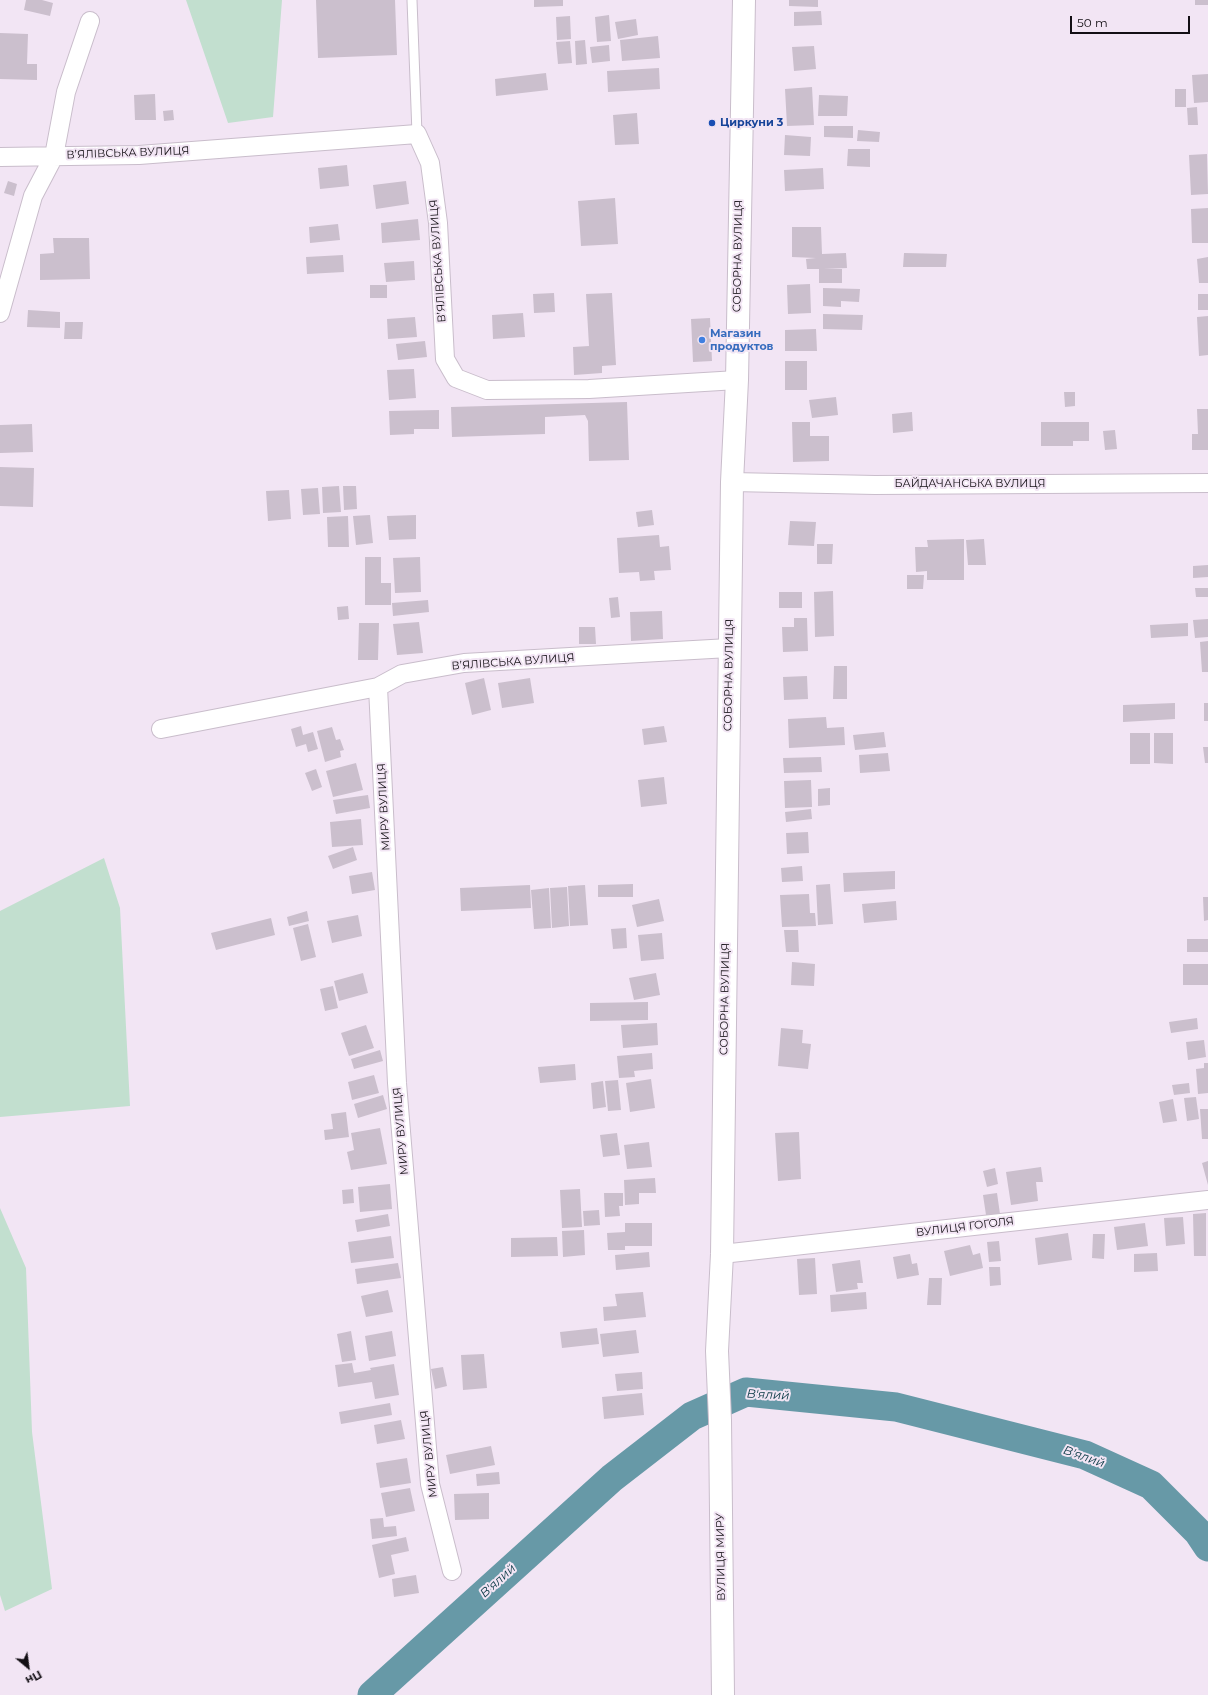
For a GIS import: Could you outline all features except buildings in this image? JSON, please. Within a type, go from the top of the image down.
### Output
[{"type":"street","name":"СОБОРНА ВУЛИЦЯ","points":[[717,1351],[722,1254],[729,648],[732,482],[737,380],[744,0]]},
{"type":"street","points":[[0,313],[33,196],[54,156],[66,92],[90,21]]},
{"type":"street","name":"В’ЯЛІВСЬКА ВУЛИЦЯ","points":[[0,156],[140,155],[417,134],[430,163],[438,223],[445,359],[456,378],[487,390],[589,389],[737,380]]},
{"type":"street","name":"БАЙДАЧАНСЬКА ВУЛИЦЯ","points":[[732,482],[875,485],[1208,483]]},
{"type":"street","name":"В’ЯЛІВСЬКА ВУЛИЦЯ","points":[[161,729],[378,688],[402,674],[464,663],[729,648]]},
{"type":"street","name":"МИРУ ВУЛИЦЯ","points":[[378,688],[397,1083],[430,1484],[452,1571]]},
{"type":"street","name":"ВУЛИЦЯ ГОГОЛЯ","points":[[722,1254],[1208,1200]]},
{"type":"street","name":"ВУЛИЦЯ МИРУ","points":[[717,1351],[720,1420],[723,1695]]},
{"type":"lane","points":[[412,0],[417,134]]},
{"type":"green space","points":[[186,0],[282,0],[273,117],[228,123]]},
{"type":"green space","points":[[104,858],[120,908],[130,1106],[0,1117],[0,911]]},
{"type":"green space","points":[[0,1208],[26,1268],[32,1432],[52,1589],[5,1611],[0,1595]]},
{"type":"waterway","name":"В'ялий","points":[[372,1695],[612,1478],[692,1416],[746,1392],[896,1407],[1085,1455],[1151,1485],[1198,1532],[1208,1547]]},
{"type":"place","name":"Циркуни 3","points":[[712,123]]},
{"type":"place","name":"Магазин продуктов","points":[[702,340]]}]
